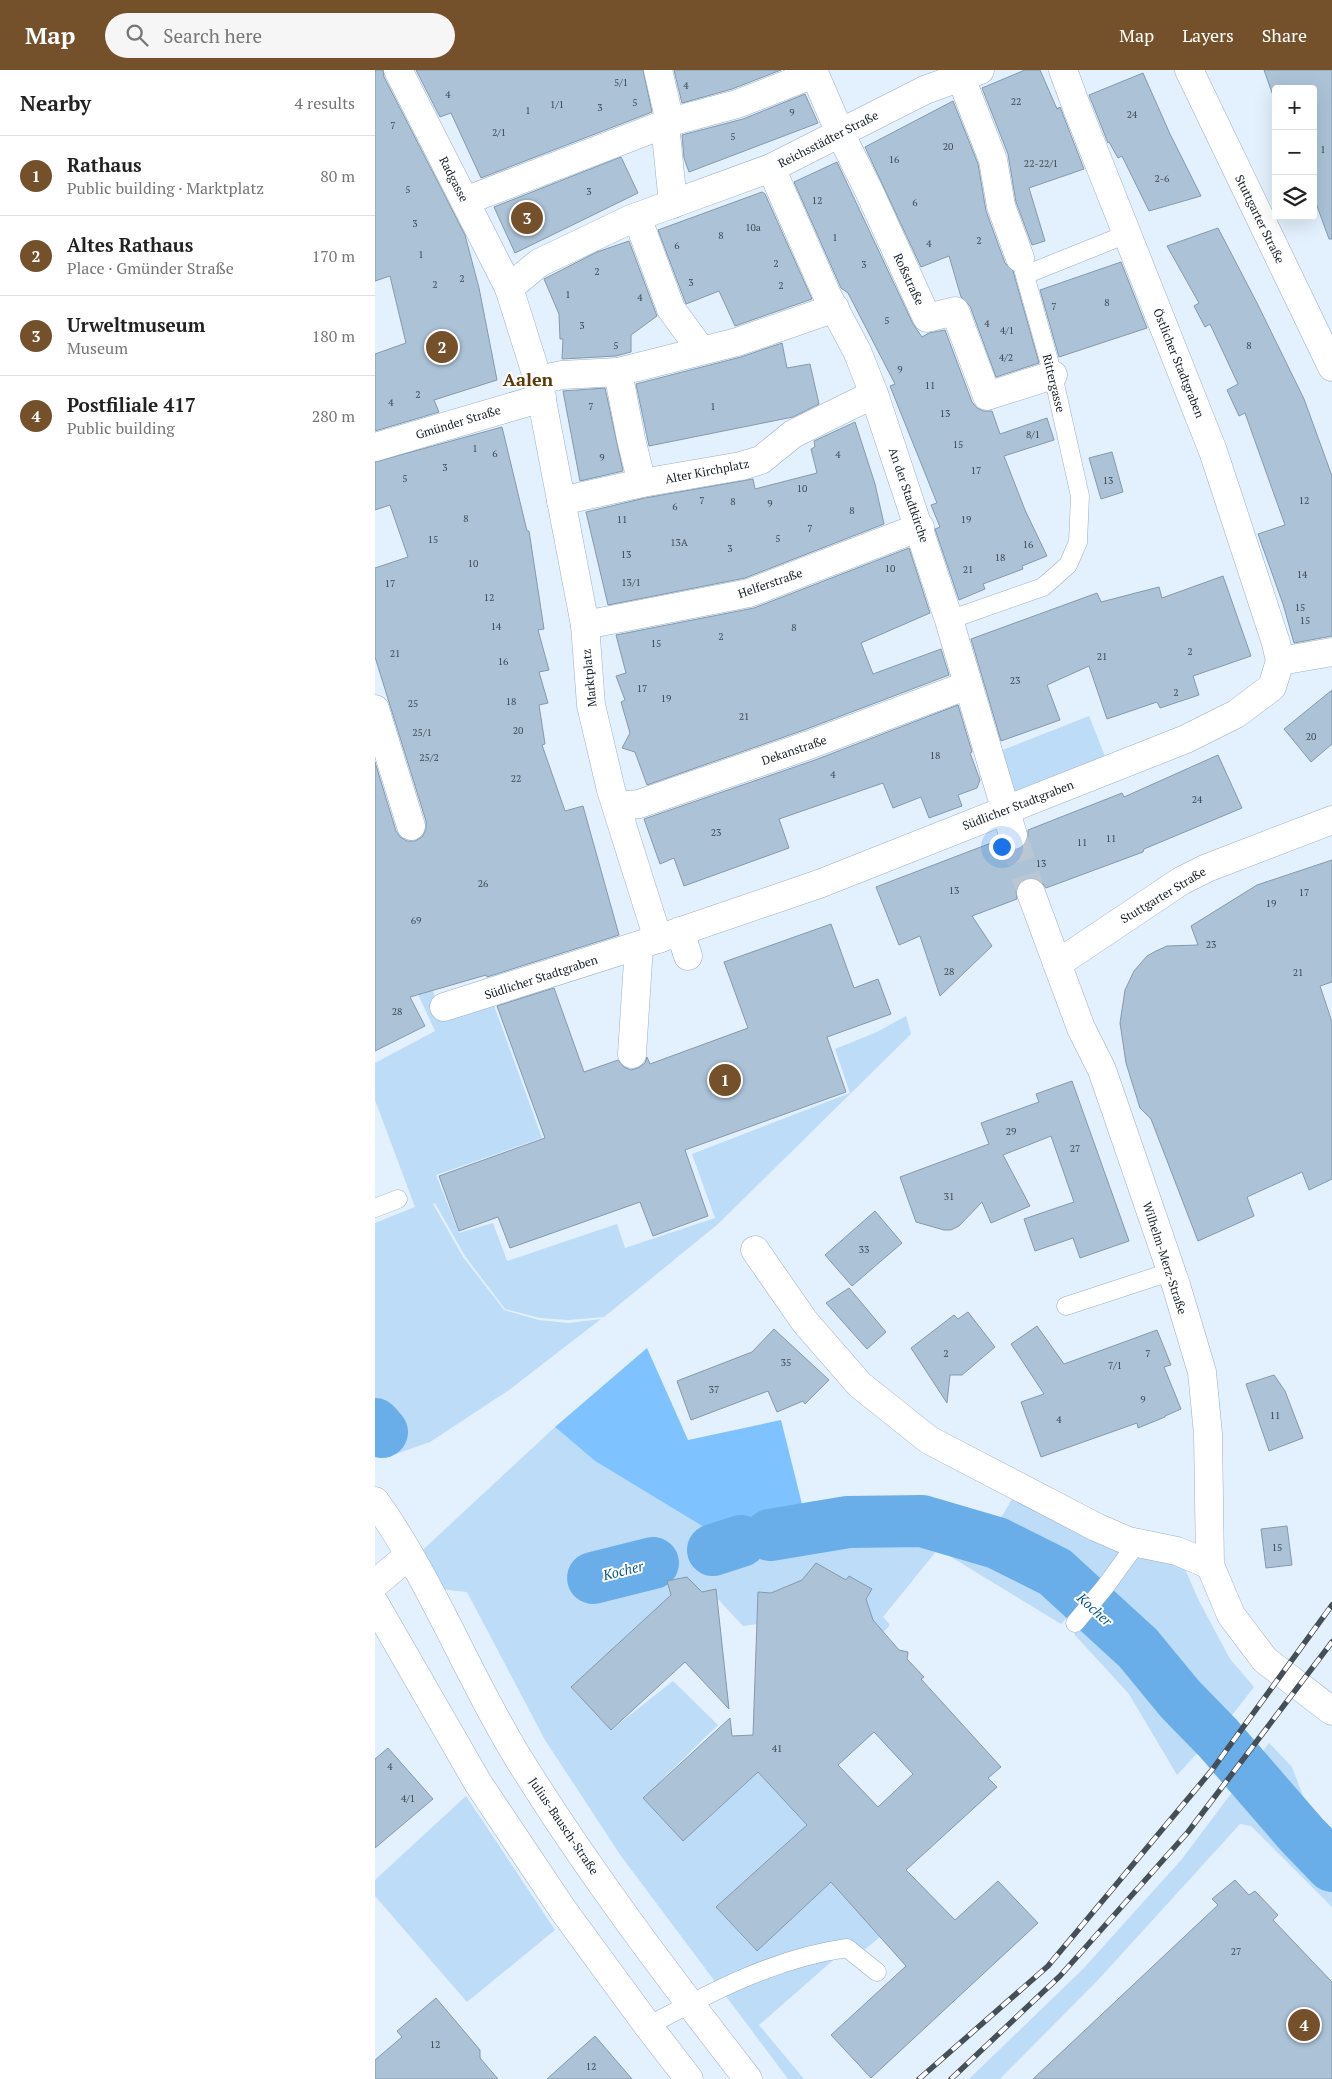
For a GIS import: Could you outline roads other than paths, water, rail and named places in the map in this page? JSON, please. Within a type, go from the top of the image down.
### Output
[{"type":"street","name":"Radgasse","points":[[398,70],[509,288]]},
{"type":"street","points":[[658,70],[668,123],[673,204]]},
{"type":"street","name":"Östlicher Stadtgraben","points":[[1063,70],[1213,452],[1280,661]]},
{"type":"street","name":"Stuttgarter Straße","points":[[1189,70],[1332,367]]},
{"type":"street","points":[[465,201],[668,123],[737,104],[814,72]]},
{"type":"street","name":"Roßstraße","points":[[814,72],[840,133],[869,191],[927,318],[955,311],[987,396],[1053,376]]},
{"type":"street","name":"Reichsstädter Straße","points":[[509,288],[539,263],[637,217],[771,168],[840,133],[923,80],[971,74]]},
{"type":"street","name":"Rittergasse","points":[[971,74],[993,160],[1001,206],[1023,267]]},
{"type":"street","name":"An der Stadtkirche","points":[[771,168],[827,296],[857,351],[874,394],[920,527],[1013,835]]},
{"type":"street","points":[[637,217],[671,309],[701,350]]},
{"type":"street","name":"Marktplatz","points":[[509,288],[540,389],[585,625],[591,705],[611,790],[666,943],[632,1054]]},
{"type":"street","points":[[540,389],[562,375],[618,372],[737,342],[835,308]]},
{"type":"street","points":[[618,372],[631,417],[642,483]]},
{"type":"street","name":"Gmünder Straße","points":[[375,447],[540,389]]},
{"type":"street","name":"Alter Kirchplatz","points":[[561,501],[642,483],[741,466],[761,460],[793,434],[874,394]]},
{"type":"street","name":"Helferstraße","points":[[585,625],[749,593],[920,527]]},
{"type":"street","points":[[1280,661],[1332,652]]},
{"type":"street","name":"Südlicher Stadtgraben","points":[[444,1007],[666,943],[749,908],[862,867],[1186,739],[1236,714],[1272,687],[1280,661]]},
{"type":"street","name":"Dekanstraße","points":[[618,806],[639,804],[817,742],[968,685]]},
{"type":"street","points":[[375,710],[411,826]]},
{"type":"street","name":"Stuttgarter Straße","points":[[1057,964],[1190,877],[1207,868],[1332,820]]},
{"type":"street","points":[[1031,893],[1057,964]]},
{"type":"street","name":"Wilhelm-Merz-Straße","points":[[1057,964],[1081,1028],[1102,1070],[1202,1372],[1208,1434],[1210,1565],[1231,1615],[1265,1660],[1332,1711]]},
{"type":"street","points":[[755,1250],[805,1322],[860,1385],[929,1440],[1096,1527],[1137,1543],[1177,1552],[1210,1565]]},
{"type":"street","name":"Julius-Bausch-Straße","points":[[375,1501],[409,1554],[517,1755],[608,1892],[689,2004],[748,2079]]},
{"type":"street","points":[[375,1584],[409,1554]]},
{"type":"street","points":[[375,1604],[478,1783],[563,1910],[689,2079]]},
{"type":"lane","points":[[1023,267],[1117,238],[1126,232]]},
{"type":"lane","name":"Rittergasse","points":[[949,620],[1043,587],[1068,565],[1078,542],[1080,496],[1053,376],[1023,267]]},
{"type":"lane","points":[[375,1208],[398,1200]]},
{"type":"lane","points":[[1066,1306],[1170,1272]]},
{"type":"lane","points":[[1075,1622],[1105,1588],[1137,1543]]},
{"type":"lane","points":[[648,2026],[689,2004],[772,1966],[819,1952],[847,1948],[877,1972]]},
{"type":"waterway","name":"Kocher","points":[[375,1424],[382,1432]]},
{"type":"waterway","name":"Kocher","points":[[770,1535],[848,1522],[922,1521],[997,1543],[1055,1572],[1138,1648],[1180,1699],[1218,1738],[1303,1836],[1332,1866]]},
{"type":"waterway","name":"Kocher","points":[[713,1550],[741,1541]]},
{"type":"waterway","name":"Kocher","points":[[593,1578],[653,1563]]},
{"type":"tunnel","points":[[1013,835],[1031,893]]},
{"type":"railway","points":[[919,2079],[1048,1966],[1212,1770],[1332,1605]]},
{"type":"railway","points":[[951,2079],[1060,1976],[1188,1832],[1332,1642]]},
{"type":"place","name":"Urweltmuseum","points":[[527,218]]},
{"type":"place","name":"Altes Rathaus","points":[[442,347]]},
{"type":"place","name":"Rathaus","points":[[725,1080]]},
{"type":"place","name":"Postfiliale 417","points":[[1304,2025]]},
{"type":"district","name":"Aalen","points":[[528,379]]}]
